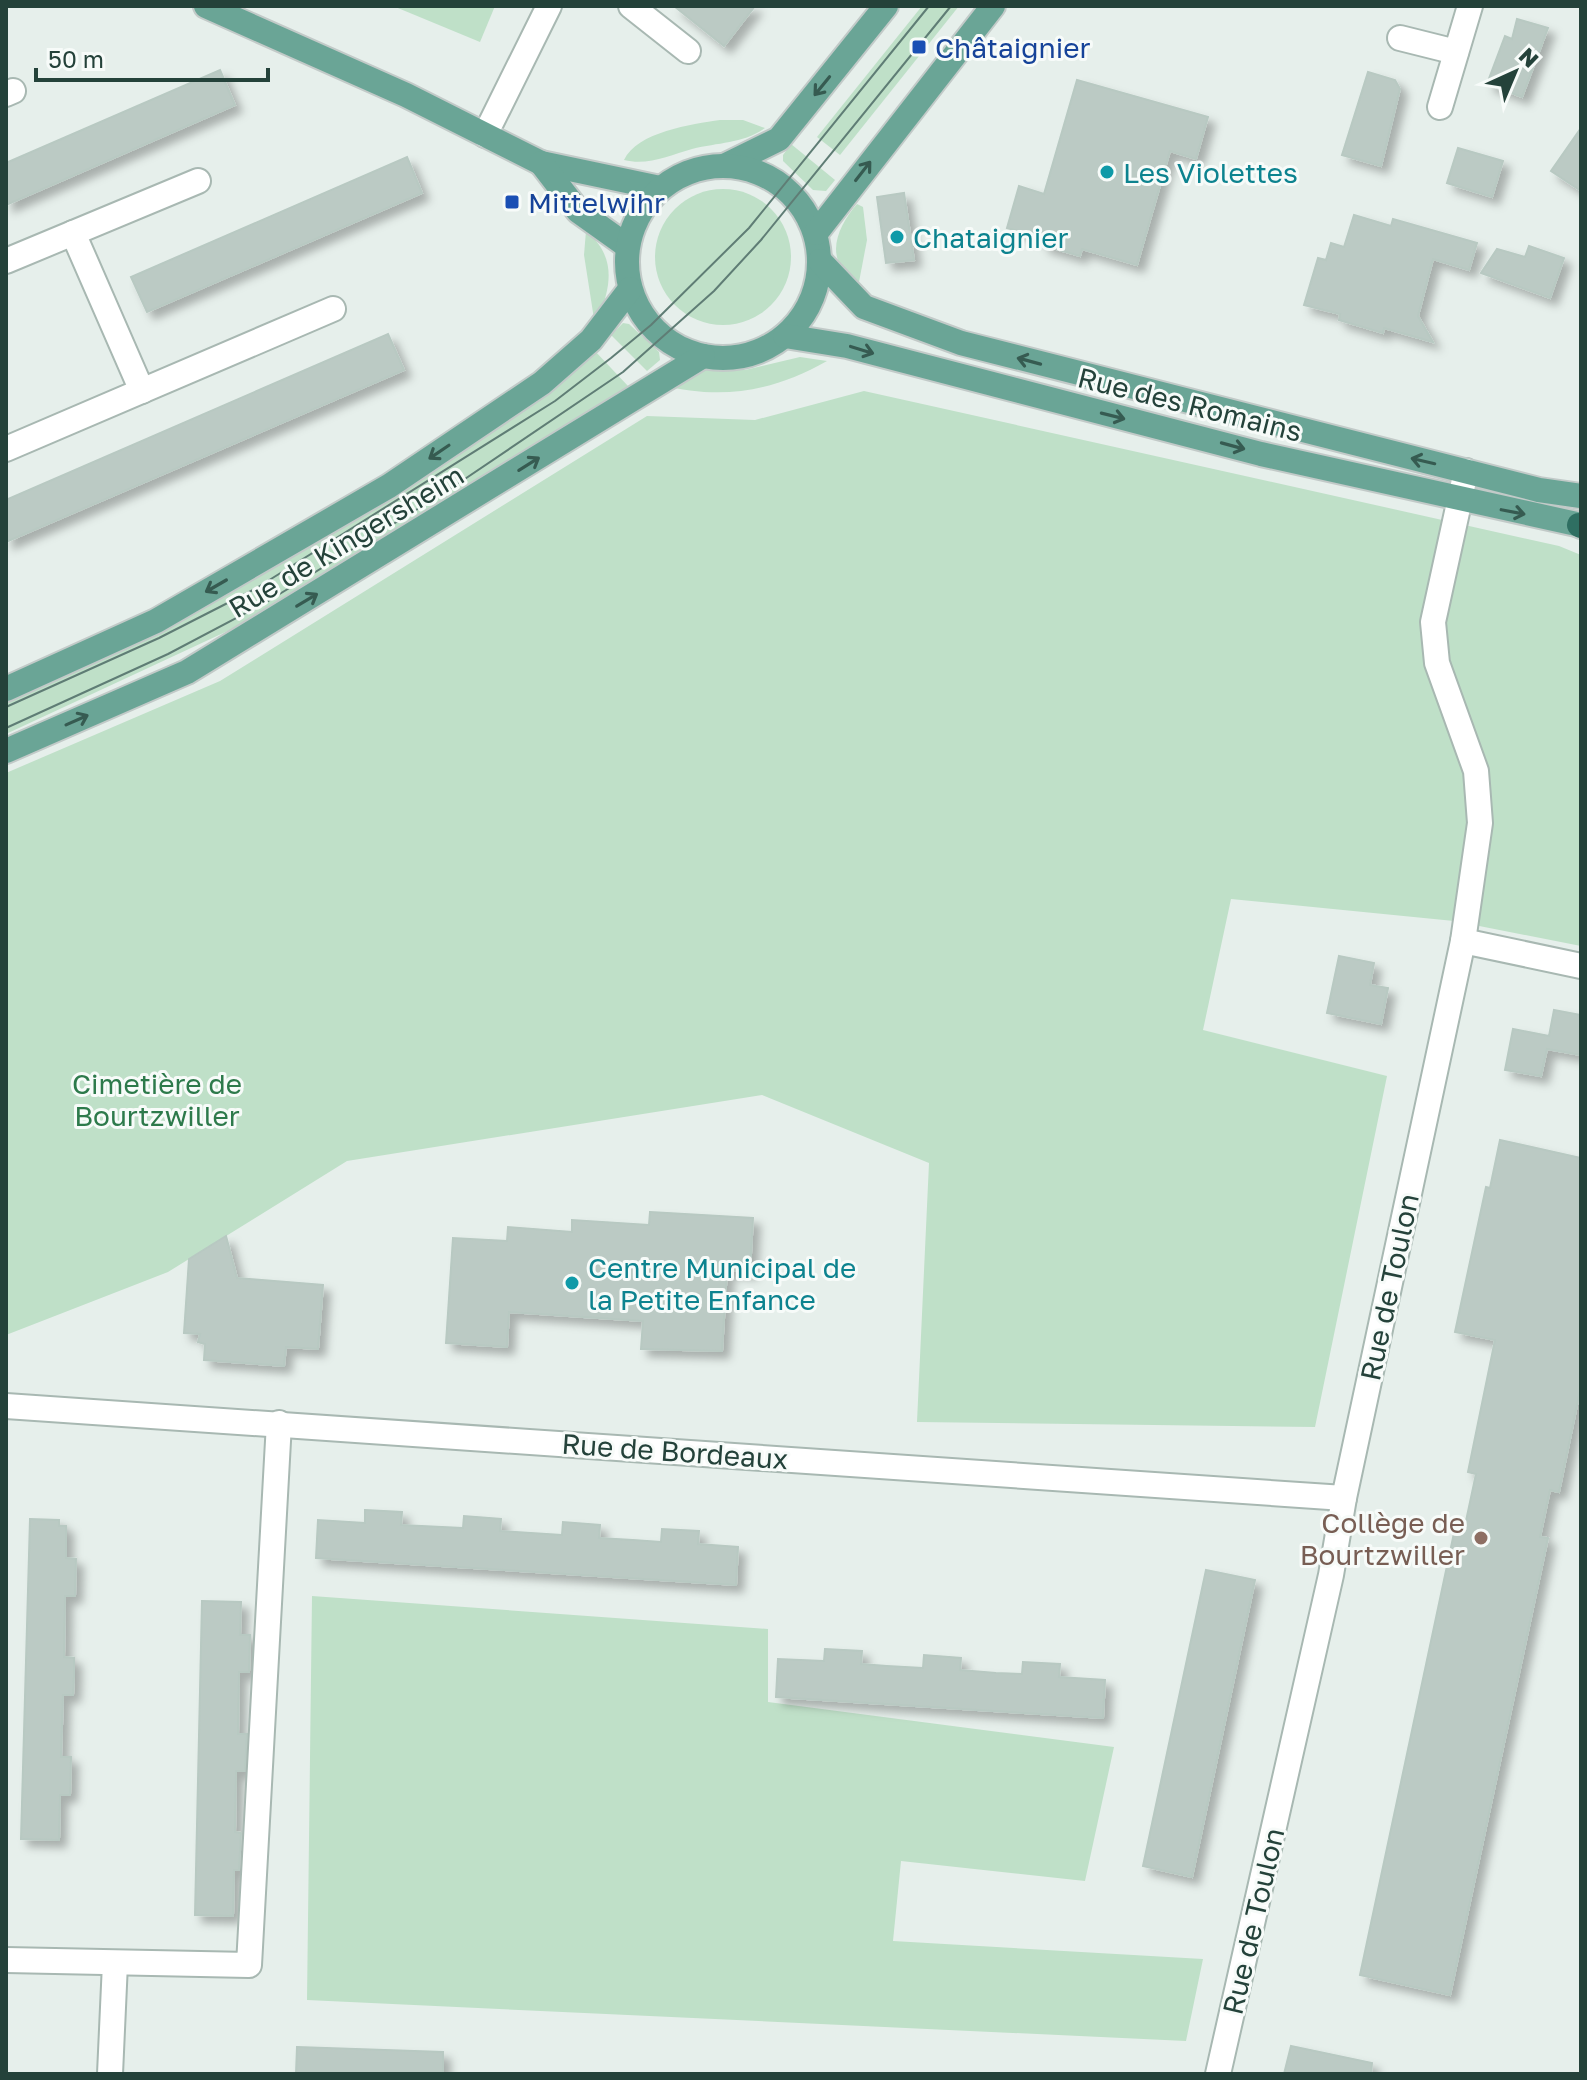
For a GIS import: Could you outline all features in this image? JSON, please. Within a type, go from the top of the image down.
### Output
[{"type":"main road","points":[[206,6],[406,95],[541,163],[660,188]]},
{"type":"main road","points":[[726,165],[749,169],[784,187],[797,199],[816,233],[820,261],[816,290],[804,315],[785,336],[760,351],[732,358],[703,356],[682,349],[664,338],[640,310],[630,289],[627,246],[645,205],[660,188],[680,175],[726,165],[779,139],[886,6]]},
{"type":"main road","points":[[816,233],[993,6]]},
{"type":"main road","points":[[541,163],[578,211],[627,246]]},
{"type":"main road","name":"Rue des Romains","points":[[820,261],[864,307],[961,343],[1539,490],[1581,496]]},
{"type":"main road","name":"Rue de Kingersheim","points":[[6,689],[156,621],[389,486],[542,383],[591,340],[630,289]]},
{"type":"main road","name":"Rue des Romains","points":[[785,336],[847,346],[1013,391],[1459,501],[1580,525]]},
{"type":"main road","name":"Rue de Kingersheim","points":[[6,751],[187,672],[703,356]]},
{"type":"street","points":[[485,135],[549,6]]},
{"type":"street","points":[[631,6],[688,51]]},
{"type":"street","points":[[1440,107],[1470,6]]},
{"type":"street","points":[[1400,38],[1456,52]]},
{"type":"street","points":[[6,261],[198,181]]},
{"type":"street","points":[[73,233],[142,391]]},
{"type":"street","points":[[6,449],[333,309]]},
{"type":"street","name":"Rue de Toulon","points":[[1218,2074],[1331,1575],[1344,1498],[1463,941],[1480,823],[1476,771],[1437,663],[1433,622],[1466,471]]},
{"type":"street","points":[[1463,941],[1581,966]]},
{"type":"street","name":"Rue de Bordeaux","points":[[6,1406],[1344,1498]]},
{"type":"street","points":[[6,1960],[249,1965],[279,1423]]},
{"type":"street","points":[[110,2074],[115,1963]]},
{"type":"green space","points":[[393,6],[495,6],[480,42]]},
{"type":"green space","points":[[922,6],[959,6],[840,155],[817,137]]},
{"type":"green space","points":[[720,120],[743,120],[765,128],[739,140],[659,159],[642,162],[624,160],[631,150],[653,136]]},
{"type":"green space","points":[[791,144],[835,180],[826,191],[813,190],[783,161],[783,155]]},
{"type":"green space","points":[[723,189],[749,194],[771,209],[786,231],[791,257],[786,283],[771,305],[749,320],[723,325],[697,320],[675,305],[660,283],[655,257],[660,231],[675,209],[697,194]]},
{"type":"green space","points":[[857,204],[863,207],[867,240],[859,282],[840,265],[836,245],[843,224]]},
{"type":"green space","points":[[586,231],[602,250],[608,272],[603,306],[598,318],[594,319],[584,255]]},
{"type":"green space","points":[[623,323],[629,324],[659,352],[660,360],[647,371],[611,335]]},
{"type":"green space","points":[[594,350],[628,386],[247,622],[6,734],[6,696],[139,636]]},
{"type":"green space","points":[[800,357],[827,361],[786,380],[746,390],[705,392],[661,385],[694,370],[745,370]]},
{"type":"green space","name":"Cimetière de Bourtzwiller","points":[[864,391],[1559,546],[1581,555],[1581,946],[1454,921],[1231,899],[1203,1030],[1387,1076],[1315,1427],[917,1422],[929,1163],[762,1095],[347,1161],[168,1272],[6,1335],[6,773],[220,681],[647,416],[755,420]]},
{"type":"green space","points":[[312,1596],[768,1629],[768,1702],[1114,1747],[1085,1881],[901,1861],[893,1941],[1203,1959],[1186,2041],[307,2000]]},
{"type":"building","points":[[674,6],[755,6],[724,46]]},
{"type":"building","points":[[1517,19],[1548,28],[1522,97],[1487,84],[1505,36],[1512,39]]},
{"type":"building","points":[[220,70],[235,105],[6,205],[6,163]]},
{"type":"building","points":[[1368,72],[1395,80],[1400,89],[1381,166],[1342,155]]},
{"type":"building","name":"Les Violettes","points":[[1077,80],[1208,117],[1196,159],[1170,151],[1137,265],[1082,249],[1080,256],[1042,245],[1044,238],[1007,228],[1019,186],[1044,194]]},
{"type":"building","points":[[1581,128],[1581,191],[1551,171]]},
{"type":"building","points":[[1458,148],[1503,161],[1492,197],[1447,183]]},
{"type":"building","points":[[407,157],[422,193],[147,312],[131,277]]},
{"type":"building","name":"Chataignier","points":[[904,193],[914,260],[886,263],[877,197]]},
{"type":"building","points":[[1354,215],[1391,226],[1393,219],[1477,243],[1469,270],[1433,259],[1418,316],[1433,342],[1384,328],[1383,333],[1339,320],[1340,314],[1304,305],[1318,258],[1326,260],[1331,243],[1344,247]]},
{"type":"building","points":[[1529,246],[1564,258],[1550,298],[1481,273],[1497,249],[1525,257]]},
{"type":"building","points":[[388,334],[404,370],[6,542],[6,500]]},
{"type":"building","points":[[1339,956],[1374,963],[1370,985],[1388,988],[1381,1024],[1327,1013]]},
{"type":"building","points":[[1554,1010],[1581,1015],[1581,1055],[1547,1049],[1541,1076],[1505,1070],[1513,1029],[1549,1036]]},
{"type":"building","points":[[1500,1140],[1581,1158],[1581,1386],[1559,1492],[1550,1490],[1540,1537],[1548,1538],[1450,1995],[1360,1975],[1457,1519],[1466,1521],[1476,1474],[1468,1472],[1495,1340],[1455,1332],[1486,1187],[1490,1188]]},
{"type":"building","name":"Centre Municipal de la Petite Enfance","points":[[650,1212],[753,1218],[750,1272],[727,1270],[722,1351],[641,1349],[643,1321],[509,1312],[507,1347],[446,1343],[453,1238],[507,1241],[508,1227],[572,1232],[572,1220],[649,1225]]},
{"type":"building","points":[[226,1236],[237,1278],[323,1285],[318,1349],[286,1347],[284,1366],[204,1360],[205,1344],[198,1342],[200,1334],[184,1333],[189,1259]]},
{"type":"building","points":[[365,1510],[402,1512],[401,1525],[463,1528],[464,1516],[501,1519],[500,1531],[562,1535],[563,1522],[600,1525],[599,1538],[661,1542],[662,1529],[699,1531],[698,1544],[738,1547],[736,1585],[316,1558],[318,1520],[365,1523]]},
{"type":"building","points":[[30,1519],[59,1520],[59,1526],[66,1526],[66,1558],[76,1559],[75,1596],[65,1596],[64,1657],[74,1658],[74,1676],[73,1695],[63,1695],[61,1757],[71,1757],[70,1795],[60,1795],[59,1840],[21,1839]]},
{"type":"building","points":[[1206,1570],[1255,1580],[1192,1877],[1143,1866]]},
{"type":"building","points":[[202,1601],[241,1602],[240,1635],[250,1635],[249,1672],[239,1672],[238,1734],[247,1734],[245,1771],[236,1771],[235,1832],[241,1833],[239,1870],[234,1870],[233,1916],[195,1915]]},
{"type":"building","points":[[825,1649],[862,1651],[861,1664],[887,1666],[923,1668],[924,1655],[961,1658],[960,1670],[996,1673],[1022,1674],[1023,1662],[1060,1664],[1059,1677],[1105,1680],[1103,1718],[776,1697],[778,1659],[824,1661]]},
{"type":"building","points":[[1291,2046],[1372,2063],[1371,2074],[1284,2074]]},
{"type":"building","points":[[297,2047],[443,2052],[443,2074],[296,2074]]},
{"type":"tram line","points":[[6,707],[159,638],[255,589],[555,401],[651,325],[749,228],[929,6]]},
{"type":"tram line","points":[[6,728],[168,654],[265,603],[450,489],[623,372],[714,291],[761,240],[951,6]]},
{"type":"place","name":"Châtaignier","points":[[919,47]]},
{"type":"place","name":"Les Violettes","points":[[1107,172]]},
{"type":"place","name":"Mittelwihr","points":[[512,202]]},
{"type":"place","name":"Chataignier","points":[[897,237]]},
{"type":"place","name":"Centre Municipal de la Petite Enfance","points":[[572,1283]]},
{"type":"place","name":"Collège de Bourtzwiller","points":[[1481,1538]]}]
